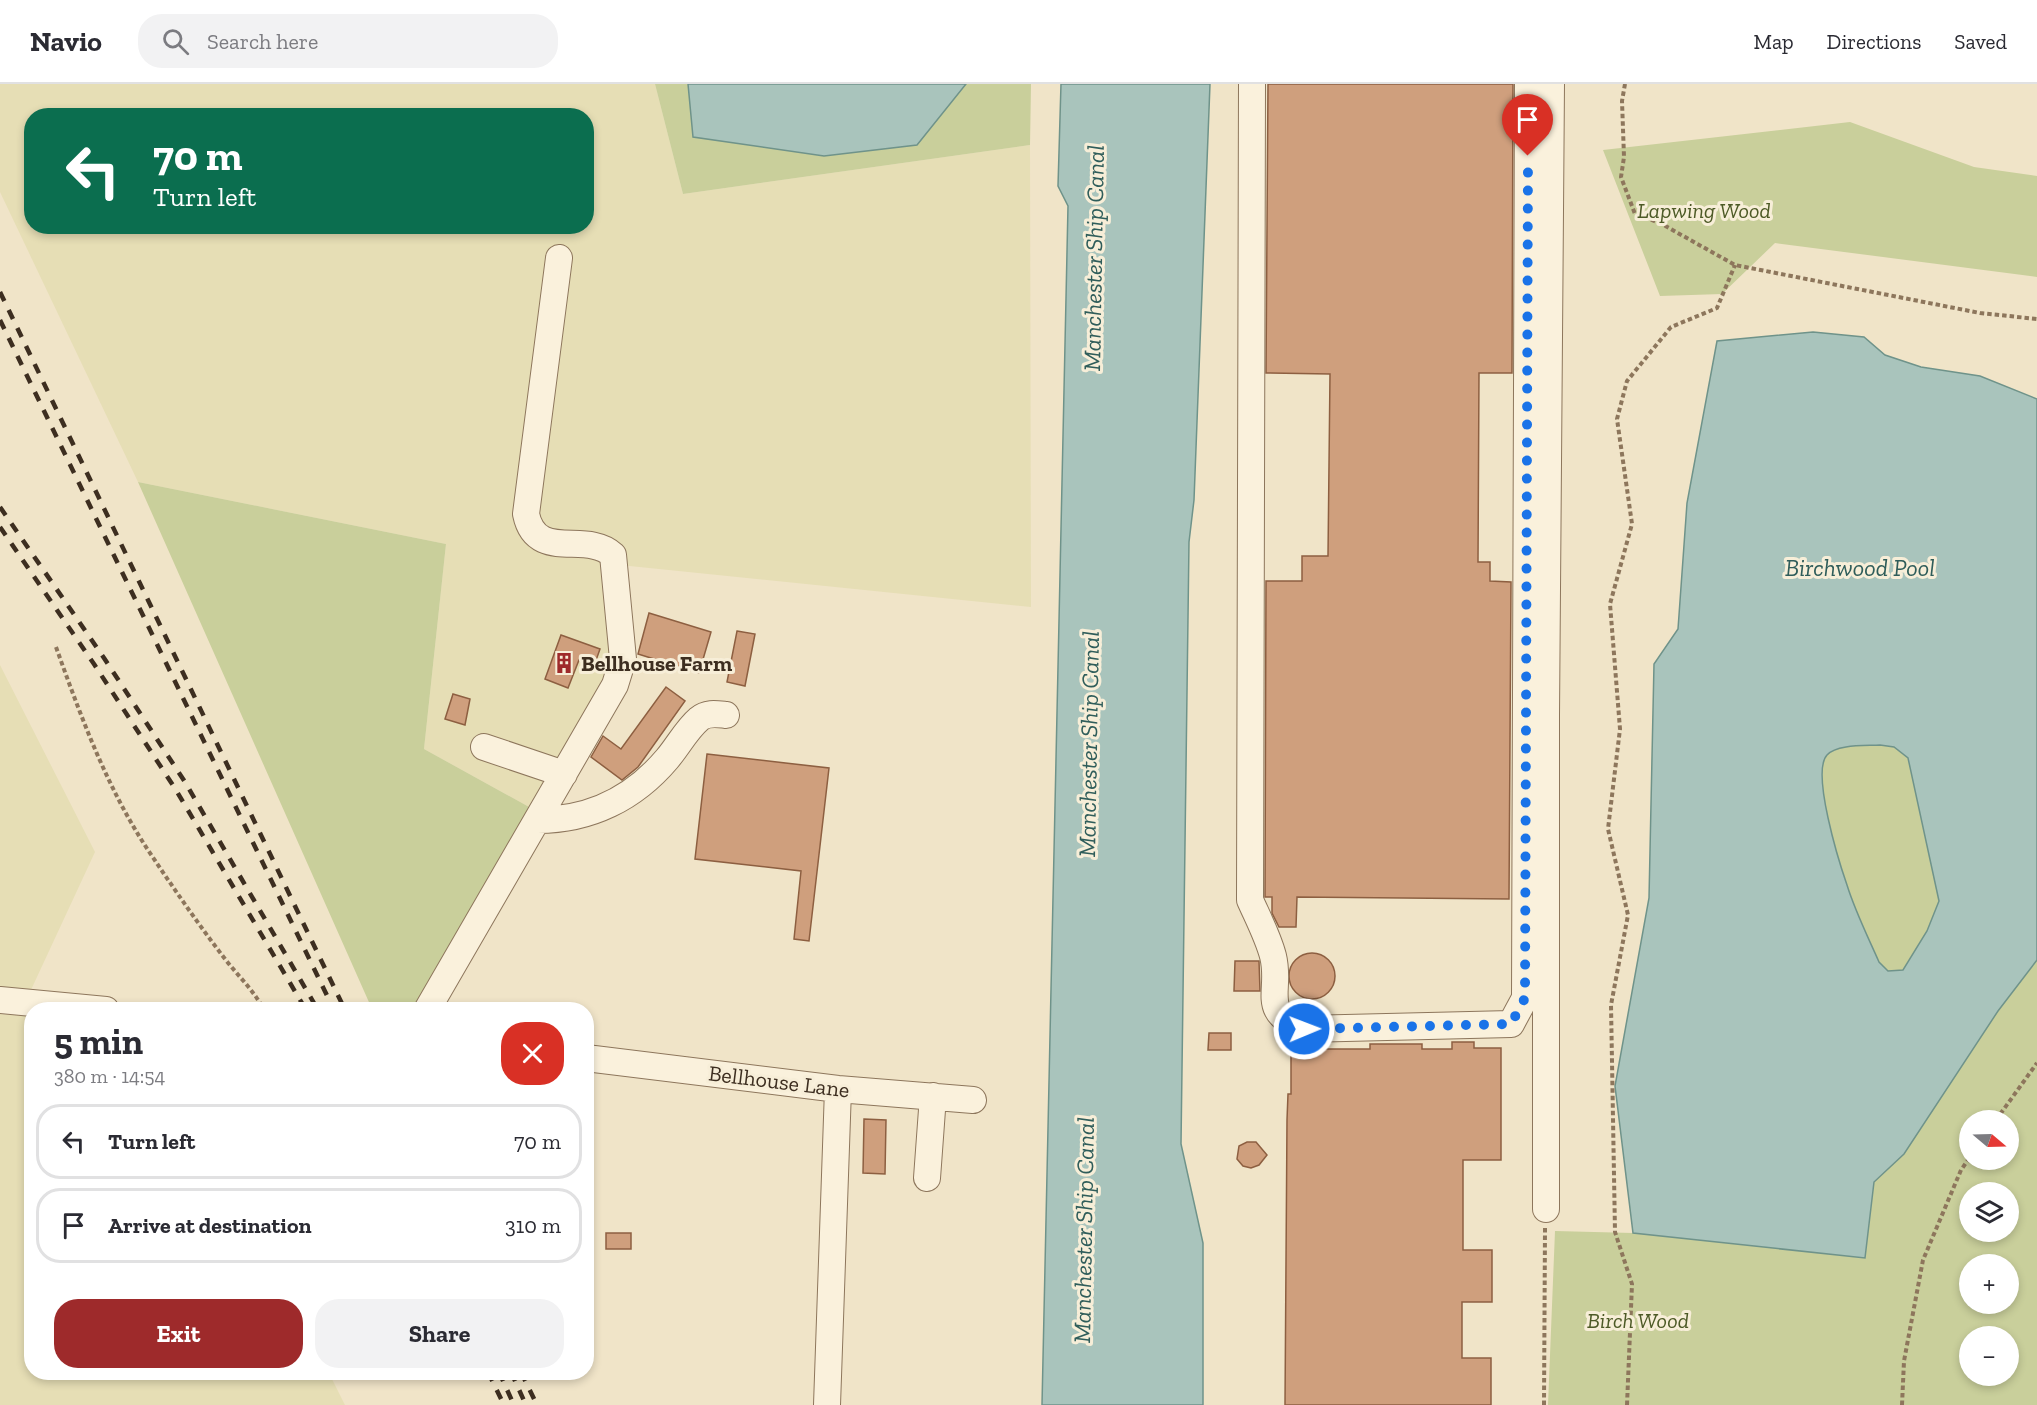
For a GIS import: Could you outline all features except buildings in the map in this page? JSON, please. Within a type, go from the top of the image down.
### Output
[{"type":"street","points":[[1252,84],[1250,900],[1273,957],[1274,999],[1278,1013],[1289,1023],[1304,1029],[1511,1024],[1525,998],[1528,84]]},
{"type":"street","points":[[1546,1209],[1546,716],[1551,84]]},
{"type":"street","points":[[432,1002],[615,685],[623,659],[612,555],[606,549],[597,546],[548,541],[536,536],[528,527],[526,514],[559,258]]},
{"type":"street","points":[[538,820],[552,820],[596,812],[625,797],[647,780],[666,760],[700,718],[713,713],[726,715]]},
{"type":"street","points":[[484,747],[564,774]]},
{"type":"street","points":[[0,1000],[24,1002]]},
{"type":"street","name":"Bellhouse Lane","points":[[594,1059],[838,1089],[973,1100]]},
{"type":"street","points":[[827,1405],[838,1089]]},
{"type":"street","points":[[927,1178],[933,1096]]},
{"type":"path","points":[[1625,84],[1622,101],[1624,157],[1621,177],[1635,214],[1660,223],[1736,265],[1980,313],[2037,319]]},
{"type":"path","points":[[1627,1405],[1632,1284],[1615,1232],[1611,1005],[1628,915],[1608,829],[1620,729],[1610,604],[1632,524],[1617,418],[1627,381],[1671,327],[1717,308],[1736,265]]},
{"type":"path","points":[[56,647],[77,707],[111,785],[147,848],[223,956],[260,1002]]},
{"type":"path","points":[[2003,1110],[2037,1063]]},
{"type":"path","points":[[1902,1405],[1904,1361],[1923,1260],[1961,1170]]},
{"type":"path","points":[[1544,1405],[1546,1209]]},
{"type":"shaded area","points":[[0,84],[655,84],[683,194],[1030,145],[1031,607],[610,564],[620,660],[540,813],[424,749],[446,544],[138,482],[0,192]]},
{"type":"shaded area","points":[[0,665],[95,852],[30,992],[0,990]]},
{"type":"shaded area","points":[[0,1014],[24,1016],[24,1380],[332,1380],[345,1405],[0,1405]]},
{"type":"green space","points":[[655,84],[1031,84],[1030,145],[683,194]]},
{"type":"green space","name":"Lapwing Wood","points":[[1850,122],[1974,167],[2037,176],[2037,277],[1775,243],[1722,294],[1660,296],[1603,150]]},
{"type":"green space","points":[[138,482],[446,544],[424,749],[540,813],[428,1002],[369,1002]]},
{"type":"green space","points":[[1880,745],[1894,747],[1908,758],[1939,901],[1927,931],[1904,970],[1888,971],[1879,962],[1850,895],[1824,798],[1822,779],[1823,765],[1827,755],[1844,747]]},
{"type":"green space","name":"Birch Wood","points":[[2037,960],[2037,1405],[1548,1405],[1555,1231],[1633,1233],[1865,1258],[1874,1182],[1904,1154],[1998,1011]]},
{"type":"water","points":[[688,84],[966,84],[917,145],[824,156],[693,137]]},
{"type":"water","name":"Manchester Ship Canal","points":[[1061,84],[1210,84],[1194,500],[1189,542],[1181,1144],[1203,1243],[1203,1405],[1042,1405],[1068,206],[1058,186]]},
{"type":"water","name":"Birchwood Pool","points":[[1813,332],[1864,337],[1885,355],[1921,367],[1980,376],[2037,399],[2037,960],[1998,1011],[1904,1154],[1874,1182],[1865,1258],[1633,1233],[1615,1086],[1649,898],[1654,664],[1678,629],[1687,503],[1717,341]],"holes":[[[1852,746],[1894,747],[1908,758],[1939,901],[1927,931],[1903,970],[1888,971],[1879,962],[1850,895],[1828,818],[1822,779],[1823,765],[1827,755],[1832,751]]]},
{"type":"railway","points":[[0,292],[341,1002]]},
{"type":"railway","points":[[0,320],[330,1002]]},
{"type":"railway","points":[[0,507],[104,658],[185,782],[313,1002]]},
{"type":"railway","points":[[0,527],[94,664],[176,790],[301,1002]]},
{"type":"railway","points":[[492,1380],[504,1405]]},
{"type":"railway","points":[[503,1380],[514,1405]]},
{"type":"railway","points":[[515,1380],[526,1405]]},
{"type":"railway","points":[[525,1380],[537,1405]]},
{"type":"place","name":"Bellhouse Farm","points":[[564,663]]},
{"type":"route","points":[[1304,1029],[1511,1024],[1525,998],[1528,156]]}]
